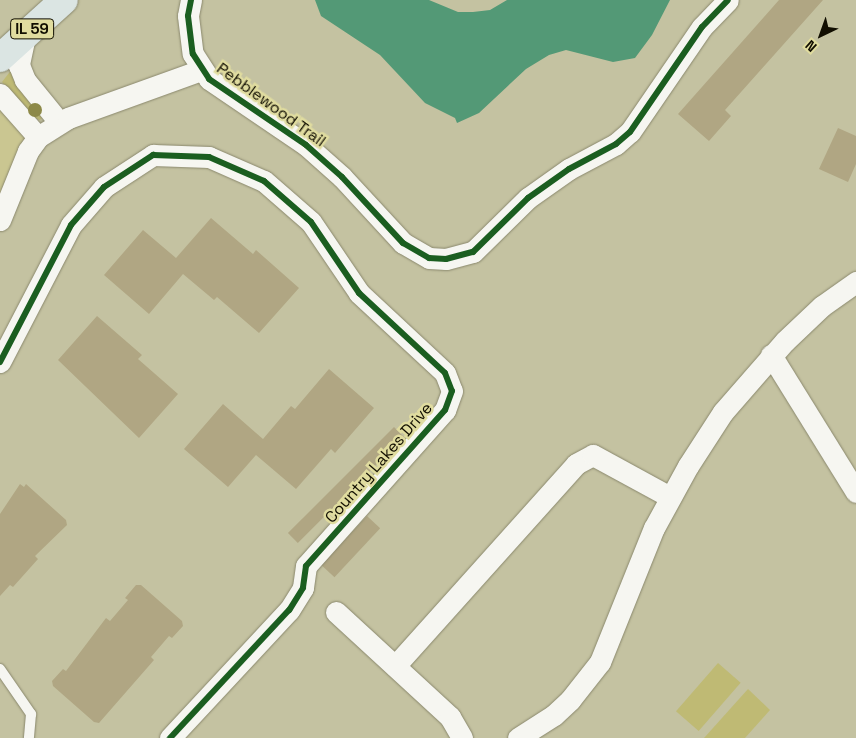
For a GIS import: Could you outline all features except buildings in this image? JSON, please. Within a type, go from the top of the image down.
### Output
[{"type":"main road","name":"IL 59","points":[[0,58],[64,0]]},
{"type":"street","name":"Pebblewood Trail","points":[[191,0],[188,16],[190,36],[201,70],[216,84],[306,145],[342,178],[403,243],[429,258],[446,259],[473,252],[528,198],[569,169],[616,144],[630,132],[702,27],[728,0]]},
{"type":"street","points":[[24,36],[19,65],[25,80],[59,122]]},
{"type":"street","name":"Pebblewood Trail","points":[[38,137],[59,122],[201,70]]},
{"type":"street","points":[[0,94],[38,137],[28,151],[0,220]]},
{"type":"street","name":"Country Lakes Drive","points":[[0,362],[71,225],[104,187],[153,155],[209,157],[264,181],[311,222],[359,293],[445,373],[452,391],[445,410],[306,566],[303,588],[289,610],[170,738]]},
{"type":"street","points":[[518,738],[564,705],[600,662],[654,528],[670,497],[723,412],[771,355],[822,306],[856,282]]},
{"type":"street","points":[[771,355],[856,492]]},
{"type":"street","points":[[395,666],[576,464],[593,455],[670,497]]},
{"type":"street","points":[[336,612],[450,717],[462,738]]},
{"type":"lane","points":[[0,669],[31,714],[29,738]]},
{"type":"shaded area","points":[[315,0],[429,0],[458,12],[473,12],[490,10],[507,0],[670,0],[652,35],[635,58],[613,62],[566,50],[549,55],[526,69],[479,113],[457,123],[455,118],[425,103],[380,55],[321,16]]},
{"type":"shaded area","points":[[12,69],[42,118],[40,120],[31,118],[2,82]]},
{"type":"shaded area","points":[[0,92],[35,140],[0,221]]},
{"type":"shaded area","points":[[718,663],[741,683],[699,731],[676,711]]},
{"type":"shaded area","points":[[748,689],[770,710],[745,738],[704,738]]},
{"type":"cycle path","points":[[191,0],[188,16],[193,54],[209,79],[306,145],[342,177],[403,243],[429,258],[446,259],[473,252],[528,198],[569,169],[616,144],[630,132],[702,27],[728,0]]},
{"type":"cycle path","points":[[0,362],[71,225],[104,187],[153,155],[209,157],[264,181],[311,222],[359,293],[445,373],[452,391],[445,410],[306,566],[303,588],[289,610],[170,738]]}]
